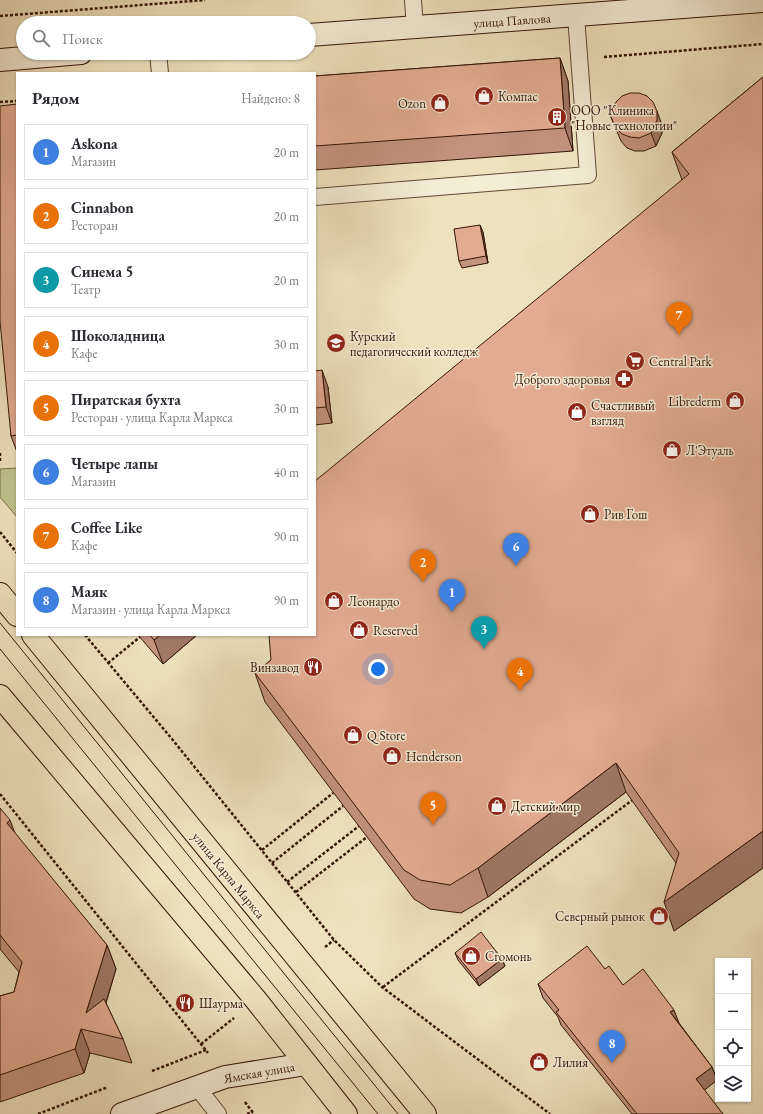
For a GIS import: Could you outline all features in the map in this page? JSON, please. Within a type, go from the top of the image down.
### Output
[{"type":"main road","name":"улица Павлова","points":[[316,35],[415,28],[587,10],[763,1]]},
{"type":"main road","points":[[0,60],[16,59]]},
{"type":"main road","points":[[0,594],[16,614]]},
{"type":"main road","name":"улица Карла Маркса","points":[[34,636],[425,1114]]},
{"type":"main road","points":[[0,696],[256,1000],[346,1114]]},
{"type":"main road","name":"Ямская улица","points":[[122,1114],[225,1077],[306,1064]]},
{"type":"lane","points":[[413,0],[415,28]]},
{"type":"lane","points":[[316,197],[588,175],[579,60],[587,10]]},
{"type":"lane","points":[[159,60],[160,72]]},
{"type":"lane","points":[[197,1087],[218,1114]]},
{"type":"path","points":[[0,16],[205,0]]},
{"type":"path","points":[[579,60],[763,44]]},
{"type":"path","points":[[0,102],[16,101]]},
{"type":"path","points":[[0,453],[0,463]]},
{"type":"path","points":[[0,532],[16,552]]},
{"type":"path","points":[[86,636],[334,940],[382,987],[550,1114]]},
{"type":"path","points":[[108,663],[140,637]]},
{"type":"path","points":[[0,794],[253,1113],[247,1114]]},
{"type":"path","points":[[262,850],[333,794]]},
{"type":"path","points":[[382,987],[636,797]]},
{"type":"path","points":[[272,863],[343,806]]},
{"type":"path","points":[[287,882],[359,826]]},
{"type":"path","points":[[296,892],[367,837]]},
{"type":"green space","points":[[16,468],[16,516],[0,497],[0,469]]},
{"type":"building","points":[[560,58],[565,128],[316,146],[316,76]]},
{"type":"building","name":"Central Park","points":[[763,77],[763,831],[664,902],[679,853],[616,763],[478,868],[450,885],[420,880],[404,870],[255,673],[271,660],[269,636],[316,636],[316,480],[689,174],[672,152]]},
{"type":"building","points":[[630,93],[639,93],[647,96],[653,102],[657,111],[657,120],[651,133],[639,138],[622,134],[616,128],[610,115],[616,102],[622,96]]},
{"type":"building","points":[[16,104],[16,435],[11,436],[0,321],[0,106]]},
{"type":"building","points":[[480,225],[486,256],[459,261],[454,229]]},
{"type":"building","points":[[322,370],[326,407],[316,408],[316,371]]},
{"type":"building","points":[[151,636],[159,636],[154,640]]},
{"type":"building","points":[[0,808],[10,820],[7,823],[107,945],[86,1013],[104,999],[123,1039],[81,1029],[75,1049],[0,1075],[0,996],[14,992],[22,962],[0,935]]},
{"type":"building","points":[[481,932],[502,959],[476,979],[455,953]]},
{"type":"building","points":[[587,946],[605,969],[609,966],[623,985],[643,969],[674,1010],[670,1012],[712,1067],[696,1079],[723,1114],[637,1114],[556,1012],[559,1010],[538,984]]},
{"type":"tram line","points":[[0,623],[398,1114]]},
{"type":"tram line","points":[[0,649],[378,1114]]},
{"type":"place","name":"Компас","points":[[484,96]]},
{"type":"place","name":"Ozon","points":[[440,103]]},
{"type":"place","name":"ООО \"Клиника \"Новые технологии\"","points":[[557,117]]},
{"type":"place","name":"Coffee Like","points":[[679,335]]},
{"type":"place","name":"Курский педагогический колледж","points":[[336,343]]},
{"type":"place","name":"Central Park","points":[[635,361]]},
{"type":"place","name":"Доброго здоровья","points":[[624,379]]},
{"type":"place","name":"Librederm","points":[[735,401]]},
{"type":"place","name":"Счастливый взгляд","points":[[577,412]]},
{"type":"place","name":"Л'Этуаль","points":[[672,450]]},
{"type":"place","name":"Рив Гош","points":[[590,514]]},
{"type":"place","name":"Четыре лапы","points":[[516,566]]},
{"type":"place","name":"Cinnabon","points":[[423,582]]},
{"type":"place","name":"Леонардо","points":[[334,601]]},
{"type":"place","name":"Askona","points":[[452,612]]},
{"type":"place","name":"Reserved","points":[[359,630]]},
{"type":"place","name":"Синема 5","points":[[484,649]]},
{"type":"place","name":"Винзавод","points":[[313,667]]},
{"type":"place","name":"Шоколадница","points":[[520,691]]},
{"type":"place","name":"Q Store","points":[[353,735]]},
{"type":"place","name":"Henderson","points":[[392,756]]},
{"type":"place","name":"Детский мир","points":[[497,806]]},
{"type":"place","name":"Пиратская бухта","points":[[433,825]]},
{"type":"place","name":"Северный рынок","points":[[659,916]]},
{"type":"place","name":"Сгомонь","points":[[471,956]]},
{"type":"place","name":"Шаурма","points":[[185,1003]]},
{"type":"place","name":"Лилия","points":[[539,1062]]},
{"type":"place","name":"Маяк","points":[[612,1063]]}]
